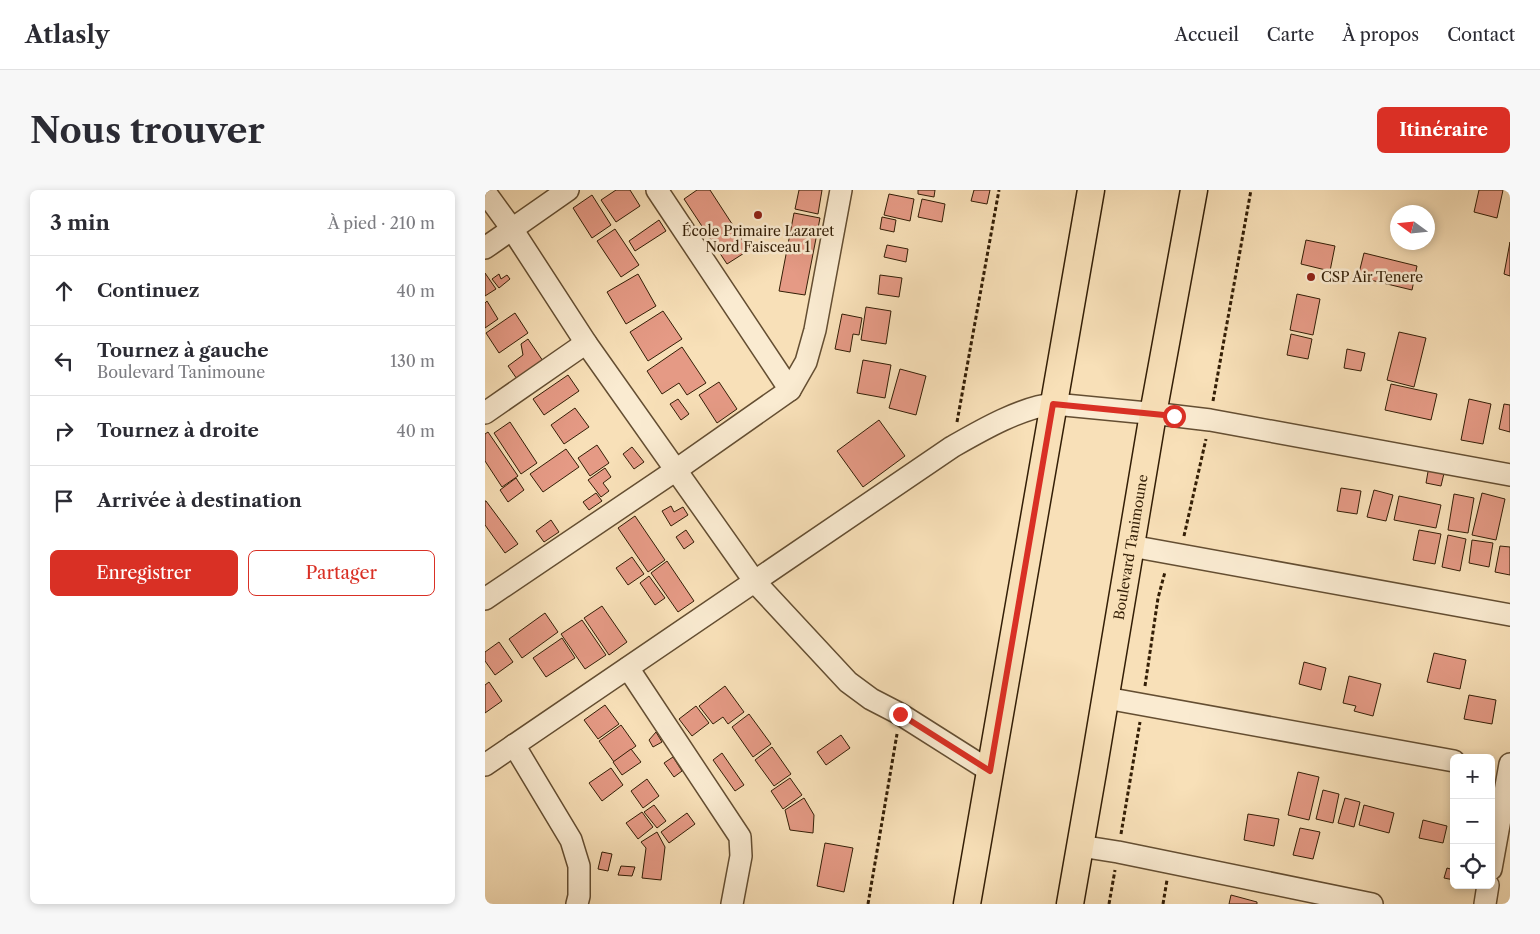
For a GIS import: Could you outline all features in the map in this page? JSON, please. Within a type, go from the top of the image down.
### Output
[{"type":"main road","points":[[967,904],[1091,190]]},
{"type":"main road","name":"Boulevard Tanimoune","points":[[1070,904],[1153,414],[1194,190]]},
{"type":"street","points":[[485,248],[568,190]]},
{"type":"street","points":[[657,190],[790,390]]},
{"type":"street","points":[[485,599],[676,470],[790,390],[806,362],[815,330],[841,190]]},
{"type":"street","points":[[485,192],[586,343],[755,582],[848,682],[990,771]]},
{"type":"street","points":[[485,413],[586,343]]},
{"type":"street","points":[[485,765],[952,447],[983,429],[1044,405],[1053,404],[1209,420],[1510,475]]},
{"type":"street","points":[[1131,546],[1510,616]]},
{"type":"street","points":[[628,668],[740,837],[741,856],[732,904]]},
{"type":"street","points":[[1105,698],[1450,760]]},
{"type":"street","points":[[514,744],[571,840],[579,866],[579,896],[577,904]]},
{"type":"street","points":[[1494,844],[1505,769]]},
{"type":"street","points":[[1080,846],[1118,852],[1325,899],[1372,904]]},
{"type":"street","points":[[1485,904],[1488,889]]},
{"type":"path","points":[[952,447],[999,190]]},
{"type":"path","points":[[868,904],[900,714]]},
{"type":"building","points":[[616,190],[630,190],[640,206],[616,222],[601,200]]},
{"type":"building","points":[[697,190],[710,190],[749,250],[727,264],[684,199]]},
{"type":"building","points":[[799,190],[822,190],[818,214],[795,209]]},
{"type":"building","points":[[918,190],[935,190],[934,197],[918,194]]},
{"type":"building","points":[[974,190],[990,190],[987,204],[971,201]]},
{"type":"building","points":[[1479,190],[1503,190],[1497,218],[1474,212]]},
{"type":"building","points":[[889,194],[914,199],[910,221],[884,215]]},
{"type":"building","points":[[592,195],[611,225],[592,238],[573,208]]},
{"type":"building","points":[[922,199],[945,204],[942,222],[918,217]]},
{"type":"building","points":[[794,213],[820,218],[805,295],[779,291]]},
{"type":"building","points":[[882,217],[896,220],[894,232],[880,229]]},
{"type":"building","points":[[659,220],[666,231],[635,251],[629,241]]},
{"type":"building","points":[[615,229],[639,265],[621,277],[597,241]]},
{"type":"building","points":[[1306,240],[1335,246],[1330,271],[1301,264]]},
{"type":"building","points":[[1510,242],[1510,276],[1504,274]]},
{"type":"building","points":[[887,245],[908,249],[906,262],[884,257]]},
{"type":"building","points":[[1364,253],[1417,266],[1412,290],[1358,277]]},
{"type":"building","points":[[485,273],[496,289],[485,296]]},
{"type":"building","points":[[499,274],[501,279],[507,275],[510,279],[499,288],[492,279]]},
{"type":"building","points":[[638,274],[656,306],[626,324],[607,292]]},
{"type":"building","points":[[880,275],[902,278],[899,297],[878,294]]},
{"type":"building","points":[[1297,294],[1320,299],[1313,335],[1290,330]]},
{"type":"building","points":[[487,301],[498,319],[485,328],[485,303]]},
{"type":"building","points":[[866,307],[891,311],[886,344],[861,340]]},
{"type":"building","points":[[663,311],[682,339],[648,361],[630,332]]},
{"type":"building","points":[[515,313],[528,333],[499,353],[486,333]]},
{"type":"building","points":[[842,314],[862,318],[859,335],[853,334],[850,352],[835,349]]},
{"type":"building","points":[[1399,332],[1426,338],[1414,387],[1387,380]]},
{"type":"building","points":[[1291,334],[1312,339],[1308,359],[1287,355]]},
{"type":"building","points":[[528,339],[543,361],[517,379],[508,366],[523,355],[521,344]]},
{"type":"building","points":[[682,347],[706,383],[687,395],[679,383],[662,394],[647,371]]},
{"type":"building","points":[[1347,349],[1365,353],[1361,371],[1344,368]]},
{"type":"building","points":[[863,360],[891,365],[885,398],[857,393]]},
{"type":"building","points":[[900,369],[926,376],[916,415],[889,408]]},
{"type":"building","points":[[568,375],[579,391],[544,415],[533,399]]},
{"type":"building","points":[[719,382],[737,409],[717,423],[699,395]]},
{"type":"building","points":[[1391,384],[1437,394],[1431,420],[1385,410]]},
{"type":"building","points":[[678,399],[689,414],[681,420],[670,404]]},
{"type":"building","points":[[1469,399],[1491,404],[1483,444],[1461,440]]},
{"type":"building","points":[[1504,404],[1510,405],[1510,432],[1499,429]]},
{"type":"building","points":[[575,408],[589,427],[564,444],[551,425]]},
{"type":"building","points":[[879,420],[905,456],[863,487],[837,451]]},
{"type":"building","points":[[510,422],[537,463],[521,474],[494,433]]},
{"type":"building","points":[[488,432],[518,476],[502,487],[485,461],[485,434]]},
{"type":"building","points":[[597,445],[609,463],[590,476],[578,458]]},
{"type":"building","points":[[632,447],[644,462],[634,469],[623,454]]},
{"type":"building","points":[[566,449],[579,467],[543,492],[530,474]]},
{"type":"building","points":[[1429,466],[1445,469],[1441,486],[1426,483]]},
{"type":"building","points":[[605,468],[611,477],[603,483],[609,491],[601,497],[588,480]]},
{"type":"building","points":[[516,478],[524,490],[508,502],[500,490]]},
{"type":"building","points":[[1341,488],[1361,491],[1357,514],[1337,511]]},
{"type":"building","points":[[1374,490],[1393,495],[1386,521],[1367,517]]},
{"type":"building","points":[[596,493],[602,501],[589,510],[583,502]]},
{"type":"building","points":[[1482,493],[1505,499],[1496,540],[1472,535]]},
{"type":"building","points":[[1454,494],[1474,498],[1468,533],[1448,530]]},
{"type":"building","points":[[1399,496],[1441,505],[1436,528],[1394,520]]},
{"type":"building","points":[[485,501],[518,544],[505,553],[485,525]]},
{"type":"building","points":[[671,506],[674,512],[683,507],[688,515],[671,526],[662,511]]},
{"type":"building","points":[[635,516],[665,560],[648,572],[618,528]]},
{"type":"building","points":[[551,520],[559,532],[544,542],[536,531]]},
{"type":"building","points":[[686,530],[694,542],[684,549],[676,537]]},
{"type":"building","points":[[1419,530],[1441,534],[1435,564],[1413,560]]},
{"type":"building","points":[[1448,535],[1466,539],[1460,571],[1442,567]]},
{"type":"building","points":[[1472,540],[1493,543],[1489,567],[1469,563]]},
{"type":"building","points":[[1500,546],[1510,547],[1510,575],[1495,572]]},
{"type":"building","points":[[632,557],[644,574],[628,585],[616,568]]},
{"type":"building","points":[[667,561],[694,601],[678,612],[651,573]]},
{"type":"building","points":[[649,576],[665,598],[655,605],[640,583]]},
{"type":"building","points":[[602,606],[627,642],[609,655],[584,618]]},
{"type":"building","points":[[545,613],[558,632],[522,658],[509,639]]},
{"type":"building","points":[[582,620],[606,655],[585,669],[561,634]]},
{"type":"building","points":[[562,638],[575,658],[546,677],[533,658]]},
{"type":"building","points":[[499,642],[513,662],[495,675],[485,661],[485,652]]},
{"type":"building","points":[[1434,653],[1466,660],[1460,689],[1427,682]]},
{"type":"building","points":[[1304,662],[1326,668],[1321,690],[1299,684]]},
{"type":"building","points":[[1349,676],[1381,684],[1373,716],[1354,711],[1356,706],[1343,703]]},
{"type":"building","points":[[489,682],[502,701],[485,713],[485,685]]},
{"type":"building","points":[[725,686],[744,712],[728,724],[723,717],[713,724],[699,706]]},
{"type":"building","points":[[1469,695],[1496,700],[1492,724],[1464,719]]},
{"type":"building","points":[[605,705],[619,724],[598,739],[584,720]]},
{"type":"building","points":[[696,706],[709,723],[692,736],[679,719]]},
{"type":"building","points":[[749,714],[771,744],[753,757],[732,727]]},
{"type":"building","points":[[621,725],[636,746],[614,762],[599,741]]},
{"type":"building","points":[[656,732],[662,742],[653,747],[649,740]]},
{"type":"building","points":[[841,735],[850,748],[826,765],[817,752]]},
{"type":"building","points":[[772,747],[791,774],[774,786],[755,760]]},
{"type":"building","points":[[631,749],[641,762],[622,775],[613,762]]},
{"type":"building","points":[[722,753],[744,785],[735,791],[713,760]]},
{"type":"building","points":[[673,757],[682,771],[674,777],[664,763]]},
{"type":"building","points":[[611,768],[623,785],[602,801],[589,783]]},
{"type":"building","points":[[1298,772],[1319,777],[1309,820],[1288,815]]},
{"type":"building","points":[[790,778],[802,795],[783,809],[771,791]]},
{"type":"building","points":[[647,779],[659,796],[643,808],[631,791]]},
{"type":"building","points":[[1323,790],[1339,794],[1333,823],[1316,819]]},
{"type":"building","points":[[804,798],[814,815],[813,833],[790,830],[785,810]]},
{"type":"building","points":[[1345,798],[1360,802],[1354,827],[1338,823]]},
{"type":"building","points":[[654,805],[666,821],[657,828],[644,812]]},
{"type":"building","points":[[1364,805],[1394,813],[1389,833],[1359,825]]},
{"type":"building","points":[[642,812],[653,827],[638,839],[626,823]]},
{"type":"building","points":[[687,813],[695,824],[669,843],[661,832]]},
{"type":"building","points":[[1248,814],[1279,819],[1274,846],[1244,840]]},
{"type":"building","points":[[1423,820],[1447,826],[1443,843],[1419,838]]},
{"type":"building","points":[[1300,828],[1320,832],[1313,859],[1293,855]]},
{"type":"building","points":[[657,832],[665,847],[661,880],[642,878],[646,848],[641,842]]},
{"type":"building","points":[[825,843],[853,848],[844,892],[817,886]]},
{"type":"building","points":[[602,852],[612,854],[608,871],[598,869]]},
{"type":"building","points":[[621,866],[635,867],[632,876],[618,875]]},
{"type":"building","points":[[1447,868],[1450,869],[1450,879],[1444,878]]},
{"type":"building","points":[[1231,895],[1257,902],[1257,904],[1229,904]]},
{"type":"place","name":"École Primaire Lazaret Nord Faisceau 1","points":[[758,215]]},
{"type":"place","name":"CSP Air Tenere","points":[[1311,277]]},
{"type":"route","points":[[900,714],[990,771],[1053,404],[1174,416]]}]
